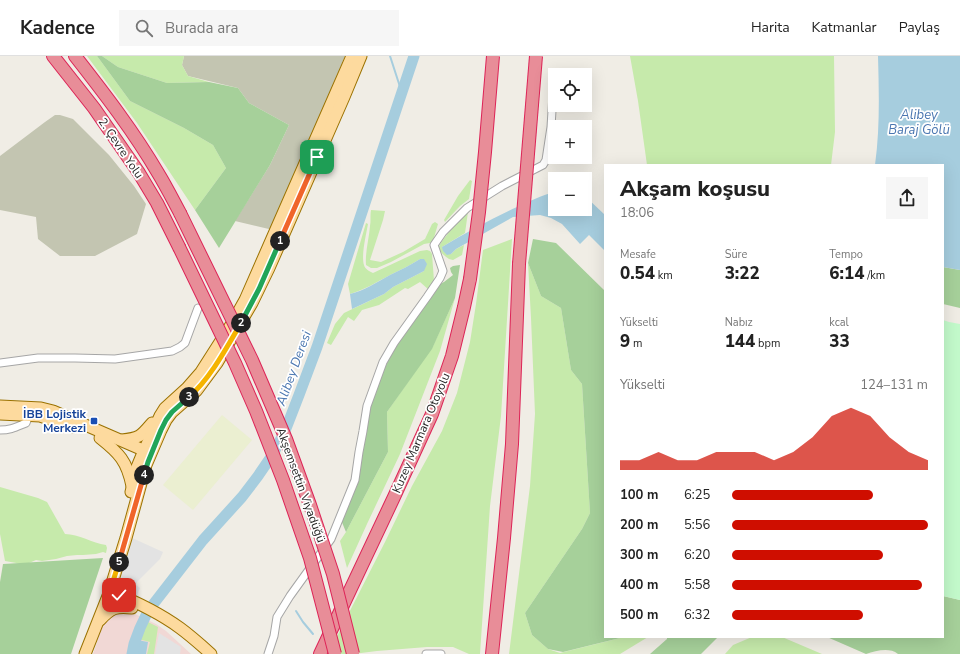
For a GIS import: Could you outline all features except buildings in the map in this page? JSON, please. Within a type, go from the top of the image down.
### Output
[{"type":"highway","name":"2. Çevre Yolu","points":[[53,56],[94,108],[139,173],[157,203],[179,248]]},
{"type":"highway","name":"2. Çevre Yolu","points":[[75,56],[148,156],[180,213]]},
{"type":"highway","name":"Kuzey Marmara Otoyolu","points":[[320,654],[432,414],[452,356],[470,279],[479,212],[493,56]]},
{"type":"highway","points":[[492,654],[512,444],[519,264],[536,56]]},
{"type":"highway","name":"Akşemsettin Viyadüğü","points":[[180,213],[252,360],[286,439],[333,574],[353,654]]},
{"type":"highway","name":"Akşemsettin Viyadüğü","points":[[179,248],[241,377],[262,425],[310,558],[335,654]]},
{"type":"main road","points":[[121,440],[132,439],[140,436],[160,416],[165,408],[187,388],[200,372],[231,325],[245,300],[352,56]]},
{"type":"main road","points":[[85,654],[106,593],[137,467],[147,454],[172,412],[197,390],[226,348],[252,303],[349,85],[360,56]]},
{"type":"main road","points":[[0,406],[29,411],[147,454]]},
{"type":"main road","points":[[0,414],[29,411],[41,408],[53,411],[121,440],[147,454]]},
{"type":"main road","points":[[112,570],[160,416]]},
{"type":"main road","points":[[100,438],[122,459],[129,472],[132,488]]},
{"type":"main road","points":[[112,570],[134,607]]},
{"type":"main road","points":[[106,593],[186,632],[211,654]]},
{"type":"main road","points":[[77,654],[106,593]]},
{"type":"main road","points":[[96,625],[112,609],[134,607]]},
{"type":"main road","points":[[162,620],[202,654]]},
{"type":"street","points":[[268,654],[274,636],[277,617],[290,596],[331,539],[355,480],[364,431],[366,406],[383,362],[394,343],[440,278],[443,271],[434,246],[443,232],[467,208],[502,186],[543,165],[546,160],[552,112]]},
{"type":"street","points":[[0,363],[38,358],[115,359],[172,351],[185,342],[198,308]]},
{"type":"street","points":[[0,430],[7,430],[26,423],[29,411]]},
{"type":"street","points":[[426,654],[441,654]]},
{"type":"shaded area","points":[[184,56],[345,56],[273,230],[235,221],[270,165],[289,125],[249,103],[238,88],[188,76],[182,65]]},
{"type":"shaded area","points":[[55,115],[73,119],[109,155],[134,186],[146,204],[137,234],[95,256],[60,256],[38,239],[36,217],[0,210],[0,156]]},
{"type":"shaded area","points":[[222,415],[252,440],[193,510],[163,485]]},
{"type":"shaded area","points":[[130,537],[163,552],[160,559],[137,582],[136,585],[140,588],[136,598],[130,593],[120,572]]},
{"type":"shaded area","points":[[120,612],[133,613],[156,624],[191,654],[93,654],[102,627],[108,620]]},
{"type":"shaded area","points":[[159,633],[181,647],[180,654],[155,654]]},
{"type":"green space","points":[[87,56],[97,56],[130,101],[184,128],[213,145],[226,168],[195,210],[137,123]]},
{"type":"green space","points":[[97,56],[102,56],[118,67],[167,83],[209,82],[238,88],[249,103],[289,125],[270,165],[219,248],[195,210],[226,168],[213,145],[184,128],[130,101]]},
{"type":"green space","points":[[102,56],[184,56],[182,65],[188,76],[209,82],[167,83],[118,67]]},
{"type":"green space","points":[[630,56],[834,56],[835,132],[831,164],[647,164]]},
{"type":"green space","points":[[470,180],[472,181],[469,199],[445,222],[444,220],[458,196]]},
{"type":"green space","points":[[371,210],[385,211],[370,260],[381,262],[403,252],[425,239],[432,224],[435,222],[438,224],[433,241],[424,244],[391,262],[377,268],[371,268],[366,265],[366,260]]},
{"type":"green space","points":[[468,212],[465,233],[442,247],[451,254],[456,249],[464,245],[462,255],[453,260],[449,259],[439,249],[440,244],[465,213]]},
{"type":"green space","points":[[366,223],[368,224],[363,261],[367,270],[373,273],[420,251],[427,250],[432,254],[434,281],[429,290],[420,282],[408,289],[405,288],[379,305],[362,310],[354,321],[348,317],[331,345],[327,343],[335,324],[344,313],[384,294],[393,287],[424,271],[420,259],[370,286],[350,294],[348,284]]},
{"type":"green space","points":[[512,239],[501,416],[490,506],[480,654],[469,654],[453,647],[427,647],[353,654],[328,654],[412,486],[442,431],[457,393],[470,342],[483,250]]},
{"type":"green space","points":[[533,239],[556,243],[604,290],[604,638],[620,638],[563,652],[548,649],[532,635],[525,613],[582,529],[590,513],[582,384],[571,370],[561,308],[541,296],[528,263]]},
{"type":"green space","points":[[528,263],[541,296],[561,308],[571,370],[582,384],[590,513],[582,529],[525,613],[532,635],[548,649],[560,653],[620,638],[646,638],[620,654],[509,654],[530,486],[535,414]]},
{"type":"green space","points":[[460,265],[455,298],[432,349],[387,412],[388,452],[346,532],[341,520],[358,482],[369,407],[381,375],[397,344],[438,285],[453,275],[450,268]]},
{"type":"green space","points":[[944,267],[960,270],[960,308],[944,304]]},
{"type":"green space","points":[[455,298],[440,351],[400,454],[347,568],[340,541],[388,452],[387,412],[433,346]]},
{"type":"green space","points":[[944,320],[960,324],[960,600],[944,596]]},
{"type":"green space","points":[[0,487],[47,502],[65,534],[75,535],[106,545],[106,553],[103,552],[96,554],[67,556],[42,561],[36,560],[22,564],[5,561],[0,534]]},
{"type":"green space","points":[[103,558],[71,654],[0,654],[0,582],[3,564]]},
{"type":"green space","points":[[944,596],[960,600],[960,654],[898,654],[887,650],[866,654],[829,638],[944,638]]},
{"type":"green space","points":[[144,620],[158,627],[154,654],[147,654],[150,642],[138,639]]},
{"type":"green space","points":[[717,638],[701,654],[650,654],[667,639]]},
{"type":"green space","points":[[750,638],[784,638],[822,654],[725,654],[733,645]]},
{"type":"water","name":"Alibey Baraj Gölü","points":[[878,56],[960,56],[960,270],[944,267],[944,164],[875,164],[879,97]]},
{"type":"water","points":[[548,194],[548,216],[592,216],[592,203],[604,214],[604,250],[589,235],[580,244],[562,224],[551,218],[540,215],[513,217],[456,249],[451,254],[447,255],[443,251],[442,247],[479,226],[531,200]]},
{"type":"water","points":[[420,259],[424,259],[427,264],[424,271],[393,287],[384,294],[352,309],[350,294],[365,289]]},
{"type":"water","points":[[137,640],[148,642],[146,654],[134,654]]},
{"type":"waterway","points":[[390,56],[402,93]]},
{"type":"waterway","name":"Alibey Deresi","points":[[132,654],[134,644],[148,611],[203,540],[242,497],[258,476],[273,454],[285,431],[317,347],[414,56]]},
{"type":"waterway","points":[[296,611],[313,634]]},
{"type":"place","name":"İBB Lojistik Merkezi","points":[[94,421]]},
{"type":"route","points":[[119,595],[110,591],[146,465],[161,430],[172,412],[197,390],[217,363],[244,318],[259,289],[317,157]]}]
